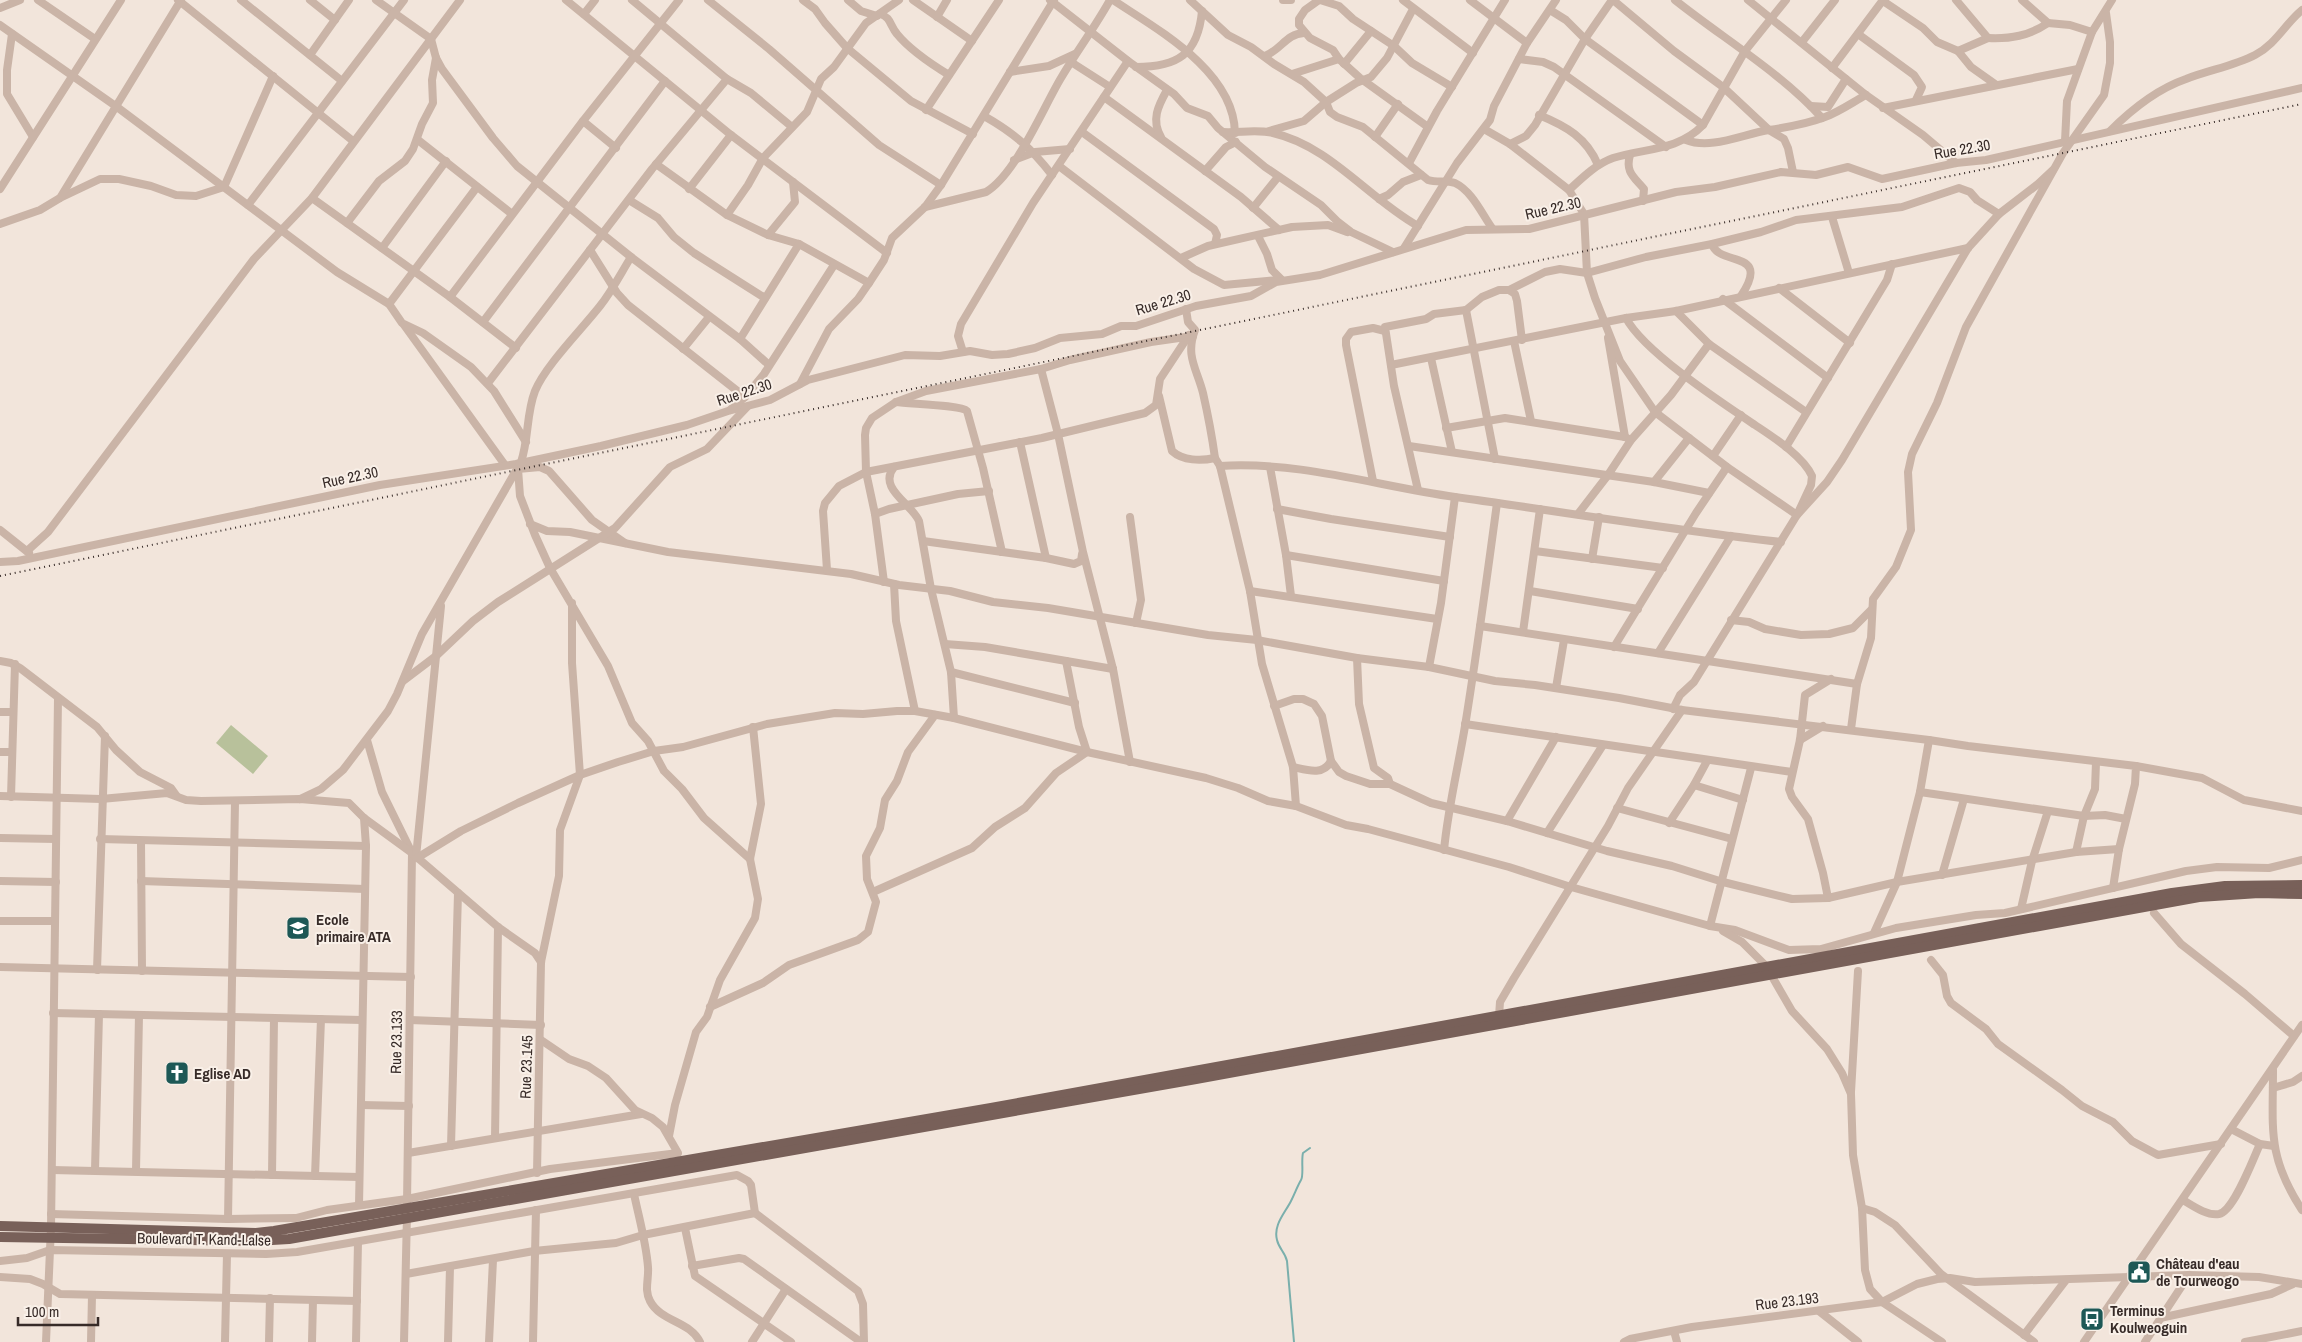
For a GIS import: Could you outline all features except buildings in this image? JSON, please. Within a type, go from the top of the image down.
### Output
[{"type":"main road","points":[[685,1160],[1167,1085],[2199,889],[2225,886],[2302,885]]},
{"type":"main road","points":[[0,1226],[50,1233],[255,1241],[289,1239],[407,1209],[1001,1106],[1499,1016],[2199,897],[2259,893],[2302,894]]},
{"type":"main road","points":[[0,1237],[50,1233]]},
{"type":"street","points":[[0,8],[20,0]]},
{"type":"street","points":[[38,0],[95,39]]},
{"type":"street","points":[[0,189],[71,75],[121,0]]},
{"type":"street","points":[[60,198],[117,107],[180,0],[353,141]]},
{"type":"street","points":[[241,0],[342,82]]},
{"type":"street","points":[[310,0],[335,20]]},
{"type":"street","points":[[310,55],[349,0]]},
{"type":"street","points":[[376,0],[431,39],[436,58],[493,138],[517,166],[631,257],[709,317],[740,338],[768,365]]},
{"type":"street","points":[[248,205],[404,0]]},
{"type":"street","points":[[26,551],[48,532],[254,259],[312,198],[460,0]]},
{"type":"street","points":[[566,0],[732,135],[887,254]]},
{"type":"street","points":[[584,14],[595,0]]},
{"type":"street","points":[[632,0],[661,22],[727,79],[751,93],[792,127]]},
{"type":"street","points":[[450,297],[583,121],[679,0]]},
{"type":"street","points":[[708,0],[769,49],[816,92],[896,158],[942,185]]},
{"type":"street","points":[[803,0],[815,9],[825,24],[847,48],[911,102],[972,134]]},
{"type":"street","points":[[848,0],[861,11],[888,17],[898,36],[949,75]]},
{"type":"street","points":[[727,215],[748,185],[763,158],[807,112],[821,79],[834,67],[864,25],[899,0]]},
{"type":"street","points":[[913,0],[972,41]]},
{"type":"street","points":[[937,17],[947,0]]},
{"type":"street","points":[[926,110],[999,0]]},
{"type":"street","points":[[925,207],[986,192],[1000,181],[1045,111],[1058,83],[1112,0],[1162,32],[1205,67],[1228,103],[1235,132]]},
{"type":"street","points":[[1190,0],[1228,35],[1292,74],[1326,102],[1330,112],[1337,118],[1364,127],[1422,175],[1435,182],[1448,182],[1460,187],[1470,196],[1492,228]]},
{"type":"street","points":[[1283,0],[1291,0]]},
{"type":"street","points":[[1428,127],[1364,80],[1342,61],[1333,50],[1304,33],[1299,25],[1299,19],[1305,10],[1320,0],[1339,6],[1394,46],[1412,63],[1452,87]]},
{"type":"street","points":[[1403,0],[1473,53]]},
{"type":"street","points":[[1470,0],[1527,43]]},
{"type":"street","points":[[1409,163],[1428,127],[1505,0]]},
{"type":"street","points":[[1403,249],[1444,182],[1472,141],[1484,129],[1527,43],[1556,0]]},
{"type":"street","points":[[1510,144],[1526,136],[1535,125],[1539,115],[1585,39],[1612,0],[1674,51],[1723,87],[1769,130],[1784,139],[1788,148],[1792,172]]},
{"type":"street","points":[[1675,0],[1745,51],[1811,106],[1822,118]]},
{"type":"street","points":[[1748,0],[1866,95],[1923,135],[1956,163]]},
{"type":"street","points":[[1569,190],[1598,165],[1614,158],[1666,147],[1686,140],[1703,125],[1745,51],[1786,0]]},
{"type":"street","points":[[1802,42],[1835,0]]},
{"type":"street","points":[[1832,68],[1883,0],[1923,28],[1937,42],[1958,51],[1972,67],[1995,84]]},
{"type":"street","points":[[1956,0],[1988,38]]},
{"type":"street","points":[[2022,0],[2048,23],[2070,25],[2092,32]]},
{"type":"street","points":[[2069,140],[2067,101],[2092,32],[2106,13],[2112,0]]},
{"type":"street","points":[[800,384],[829,329],[858,299],[887,254],[896,232],[925,207],[942,185],[1052,1],[1091,33],[1177,96],[1187,108],[1208,116],[1223,132],[1278,177],[1321,205],[1351,232]]},
{"type":"street","points":[[1266,132],[1304,121],[1326,102],[1377,72],[1394,46],[1413,9]]},
{"type":"street","points":[[1550,10],[1566,20],[1585,39],[1703,125]]},
{"type":"street","points":[[2110,131],[2133,109],[2184,79],[2245,60],[2257,54],[2276,40],[2290,20],[2302,10]]},
{"type":"street","points":[[1136,67],[1163,64],[1193,48],[1200,30],[1202,11]]},
{"type":"street","points":[[1851,729],[1857,684],[1871,638],[1871,610],[1875,594],[1896,567],[1911,530],[1908,472],[1912,454],[1937,403],[1966,326],[2069,140],[2104,95],[2110,63],[2110,42],[2106,13]]},
{"type":"street","points":[[1958,51],[1988,38],[2022,36],[2048,23]]},
{"type":"street","points":[[0,25],[117,107],[347,279],[389,304],[505,465]]},
{"type":"street","points":[[1292,74],[1342,61],[1371,31]]},
{"type":"street","points":[[1265,56],[1279,49],[1292,35],[1304,33]]},
{"type":"street","points":[[12,34],[7,70],[7,94],[33,137]]},
{"type":"street","points":[[1858,34],[1914,75],[1922,87],[1938,96]]},
{"type":"street","points":[[1010,72],[1049,66],[1077,53]]},
{"type":"street","points":[[347,224],[379,182],[405,161],[418,140],[422,124],[433,103],[432,80],[436,58]]},
{"type":"street","points":[[1519,59],[1543,62],[1564,74],[1666,147]]},
{"type":"street","points":[[963,352],[958,336],[962,324],[1033,203],[1128,61]]},
{"type":"street","points":[[1071,62],[1110,87]]},
{"type":"street","points":[[1883,108],[1995,84],[2078,69]]},
{"type":"street","points":[[0,224],[40,210],[100,179],[118,179],[151,186],[176,195],[196,196],[224,187],[272,76]]},
{"type":"street","points":[[488,383],[656,164],[727,79]]},
{"type":"street","points":[[1811,106],[1828,107],[1846,79]]},
{"type":"street","points":[[483,322],[665,81]]},
{"type":"street","points":[[1916,100],[1922,87]]},
{"type":"street","name":"Rue 22.30","points":[[0,562],[34,558],[380,485],[505,465],[519,466],[680,427],[728,411],[770,400],[800,384],[905,355],[940,356],[963,352],[992,355],[1008,354],[1035,348],[1060,338],[1102,334],[1121,326],[1148,324],[1186,309],[1251,296],[1282,280],[1320,275],[1466,230],[1492,228],[1529,229],[1676,192],[1715,187],[1781,172],[1792,172],[1804,176],[1848,167],[1882,179],[1956,163],[1986,160],[2302,88]]},
{"type":"street","points":[[1162,139],[1156,126],[1156,114],[1167,90]]},
{"type":"street","points":[[1686,140],[1703,142],[1724,140],[1769,130],[1785,129],[1822,118],[1866,95]]},
{"type":"street","points":[[1104,97],[1241,197],[1279,230]]},
{"type":"street","points":[[1375,136],[1398,104]]},
{"type":"street","points":[[1539,115],[1562,124],[1577,135],[1592,152],[1598,165]]},
{"type":"street","points":[[984,116],[1010,131],[1035,152],[1052,175]]},
{"type":"street","points":[[583,121],[616,148]]},
{"type":"street","points":[[1484,129],[1510,144],[1569,190],[1584,214],[1587,272],[1620,361],[1655,412],[1727,467],[1797,515]]},
{"type":"street","points":[[1082,132],[1214,229],[1217,235],[1214,244]]},
{"type":"street","points":[[1223,132],[1266,132],[1286,136],[1306,146],[1348,173],[1379,200],[1418,226]]},
{"type":"street","points":[[689,189],[732,135]]},
{"type":"street","points":[[418,140],[512,214]]},
{"type":"street","points":[[1205,172],[1226,147],[1236,142]]},
{"type":"street","points":[[1014,160],[1035,152],[1070,149]]},
{"type":"street","points":[[1630,155],[1628,169],[1635,181],[1644,189],[1643,201]]},
{"type":"street","points":[[382,248],[446,161]]},
{"type":"street","points":[[656,164],[727,215],[768,235],[799,244],[869,283]]},
{"type":"street","points":[[1059,166],[1201,274],[1224,285],[1282,280]]},
{"type":"street","points":[[1797,515],[1827,482],[1842,460],[1968,248],[1999,214],[2053,170]]},
{"type":"street","points":[[1379,200],[1403,182],[1422,175]]},
{"type":"street","points":[[1253,208],[1278,177]]},
{"type":"street","points":[[768,235],[795,202],[792,182]]},
{"type":"street","points":[[389,304],[477,187]]},
{"type":"street","points":[[1418,490],[1391,365],[1385,331],[1388,325],[1422,320],[1438,313],[1466,310],[1479,299],[1499,290],[1510,290],[1546,272],[1560,270],[1587,272],[1762,232],[1796,220],[1902,207],[1958,188],[1970,192],[1977,200],[1999,214]]},
{"type":"street","points":[[312,198],[450,297],[516,348]]},
{"type":"street","points":[[629,200],[658,218],[674,237],[694,253],[765,298]]},
{"type":"street","points":[[1832,217],[1849,273]]},
{"type":"street","points":[[1181,258],[1214,244],[1279,230],[1328,225],[1351,232],[1393,252]]},
{"type":"street","points":[[1258,236],[1272,270],[1282,280]]},
{"type":"street","points":[[740,338],[799,244]]},
{"type":"street","points":[[1712,244],[1718,254],[1738,259],[1751,272],[1752,277],[1741,296]]},
{"type":"street","points":[[1391,365],[1626,318],[1676,311],[1723,299],[1968,248]]},
{"type":"street","points":[[590,250],[613,286],[628,305],[745,397]]},
{"type":"street","points":[[300,799],[313,795],[350,762],[388,711],[403,681],[418,643],[519,466],[526,442],[531,405],[535,391],[551,367],[602,304],[631,257]]},
{"type":"street","points":[[1786,447],[1888,280],[1892,264]]},
{"type":"street","points":[[728,411],[745,397],[834,265]]},
{"type":"street","points":[[1269,280],[1272,270]]},
{"type":"street","points":[[1779,288],[1850,342]]},
{"type":"street","points":[[1510,290],[1515,294],[1517,301],[1518,341],[1531,421]]},
{"type":"street","points":[[1723,299],[1828,378]]},
{"type":"street","points":[[1186,309],[1188,322],[1195,330],[1160,379],[1158,387],[1159,396],[1172,451],[1177,455],[1196,461],[1215,458]]},
{"type":"street","points":[[1466,310],[1495,459]]},
{"type":"street","points":[[1676,311],[1709,344],[1806,412]]},
{"type":"street","points":[[683,348],[709,317]]},
{"type":"street","points":[[1499,1016],[1500,1002],[1639,772],[1655,750],[1678,709],[1680,695],[1694,682],[1797,515],[1811,485],[1812,476],[1786,447],[1685,375],[1646,344],[1626,318]]},
{"type":"street","points":[[1606,322],[1628,439]]},
{"type":"street","points":[[402,323],[441,344],[488,383],[526,442]]},
{"type":"street","points":[[1373,481],[1346,339],[1352,332],[1373,328],[1385,331]]},
{"type":"street","points":[[884,582],[876,514],[866,472],[866,428],[872,418],[896,402],[926,391],[1191,335]]},
{"type":"street","points":[[1191,335],[1192,360],[1203,394],[1215,458],[1220,466],[1250,591],[1257,640],[1274,706],[1293,767],[1296,806]]},
{"type":"street","points":[[1578,514],[1608,475],[1628,439],[1655,412],[1709,344]]},
{"type":"street","points":[[1431,358],[1452,452]]},
{"type":"street","points":[[1041,368],[1058,434],[1083,552],[1113,669],[1130,762]]},
{"type":"street","points":[[827,570],[823,520],[825,503],[839,486],[866,472],[1058,434],[1145,413],[1156,405],[1159,396]]},
{"type":"street","points":[[896,402],[966,409],[989,491],[1002,552]]},
{"type":"street","points":[[403,681],[436,656],[473,621],[550,568],[591,545],[598,538],[616,528],[670,467],[707,448],[748,406]]},
{"type":"street","points":[[1713,456],[1741,415]]},
{"type":"street","points":[[1446,428],[1505,418],[1628,439]]},
{"type":"street","points":[[1654,482],[1689,438]]},
{"type":"street","points":[[1020,442],[1046,558]]},
{"type":"street","points":[[1408,446],[1654,482],[1709,493]]},
{"type":"street","points":[[519,466],[549,471],[592,520],[627,544]]},
{"type":"street","points":[[519,466],[520,496],[530,524],[550,568],[572,602],[615,679],[628,716],[654,751],[664,771],[682,789],[704,818],[750,858]]},
{"type":"street","points":[[1220,466],[1270,467],[1373,481],[1455,497],[1780,542]]},
{"type":"street","points":[[894,467],[889,474],[889,480],[896,495],[917,516],[923,541],[931,589],[951,672],[954,718]]},
{"type":"street","points":[[1270,467],[1286,555],[1291,596]]},
{"type":"street","points":[[1614,647],[1685,530],[1727,467]]},
{"type":"street","points":[[876,514],[905,505],[958,494],[989,491]]},
{"type":"street","points":[[1429,666],[1444,580],[1455,497]]},
{"type":"street","points":[[1444,850],[1449,807],[1473,675],[1497,503]]},
{"type":"street","points":[[1523,632],[1540,508]]},
{"type":"street","points":[[1277,509],[1331,519],[1450,536]]},
{"type":"street","points":[[1130,517],[1141,600],[1141,609],[1136,623]]},
{"type":"street","points":[[1592,559],[1599,517]]},
{"type":"street","points":[[530,524],[547,531],[570,532],[668,552],[827,570],[894,584],[950,591],[993,602],[1048,608],[1208,635],[1257,640],[1358,658],[1429,666],[1495,681],[1556,688],[1678,709],[1802,725],[1851,729],[2136,766],[2202,778],[2244,800],[2302,812]]},
{"type":"street","points":[[0,530],[34,558]]},
{"type":"street","points":[[1658,653],[1730,536]]},
{"type":"street","points":[[923,541],[1046,558],[1074,564],[1081,561],[1083,552]]},
{"type":"street","points":[[1535,551],[1663,568]]},
{"type":"street","points":[[1286,555],[1444,580]]},
{"type":"street","points":[[894,584],[896,620],[916,711]]},
{"type":"street","points":[[1250,591],[1437,619]]},
{"type":"street","points":[[1530,591],[1638,610]]},
{"type":"street","points":[[572,602],[572,663],[580,775]]},
{"type":"street","name":"Rue 23.133","points":[[404,1342],[415,856],[441,604]]},
{"type":"street","points":[[1731,620],[1749,622],[1765,629],[1801,635],[1829,634],[1853,628],[1871,610]]},
{"type":"street","points":[[1480,626],[1857,684]]},
{"type":"street","points":[[1556,688],[1564,640]]},
{"type":"street","points":[[945,644],[985,647],[1113,669]]},
{"type":"street","points":[[1358,658],[1359,704],[1374,768],[1388,778],[1390,784]]},
{"type":"street","points":[[0,661],[15,664],[97,727],[116,750],[140,772],[170,788],[176,795]]},
{"type":"street","points":[[1066,661],[1087,752]]},
{"type":"street","points":[[11,797],[15,664]]},
{"type":"street","points":[[951,672],[1075,703]]},
{"type":"street","points":[[1828,898],[1808,819],[1792,797],[1789,789],[1800,740],[1806,696],[1831,679]]},
{"type":"street","points":[[46,1342],[52,1170],[58,698]]},
{"type":"street","points":[[1274,706],[1294,699],[1303,699],[1314,704],[1322,716],[1331,761],[1339,772],[1346,776],[1370,784],[1390,784],[1420,798],[1449,807],[1507,821],[1595,847],[1792,899],[1828,898],[1897,882],[2032,861],[2076,852],[2119,849]]},
{"type":"street","points":[[415,856],[472,825],[580,775],[654,751],[683,747],[753,727],[834,714],[916,711],[954,718],[1087,752],[1206,778],[1238,788],[1268,801],[1296,806],[1352,827],[1368,829],[1509,866],[1570,887],[1713,926],[1735,930],[1789,950],[1821,950],[1874,933],[1913,924],[1976,915],[1994,915],[2186,871],[2217,867],[2269,868],[2302,860]]},
{"type":"street","points":[[0,712],[13,712]]},
{"type":"street","points":[[710,1007],[763,983],[789,965],[858,940],[868,932],[876,902],[867,879],[865,862],[880,828],[885,800],[897,782],[908,752],[935,715]]},
{"type":"street","points":[[1465,724],[1603,745],[1655,750],[1751,768],[1792,772]]},
{"type":"street","points":[[1800,740],[1823,726]]},
{"type":"street","points":[[669,1136],[675,1105],[696,1032],[707,1017],[720,980],[755,918],[758,899],[750,858],[760,804],[753,727]]},
{"type":"street","points":[[97,970],[101,799],[105,736]]},
{"type":"street","points":[[1507,821],[1556,737]]},
{"type":"street","points":[[367,740],[382,792],[415,856]]},
{"type":"street","points":[[1874,933],[1897,882],[1920,792],[1929,740]]},
{"type":"street","points":[[1547,833],[1603,745]]},
{"type":"street","points":[[0,752],[12,752]]},
{"type":"street","points":[[873,892],[972,848],[996,827],[1025,808],[1056,773],[1087,752]]},
{"type":"street","points":[[1293,767],[1321,771],[1326,769],[1331,761]]},
{"type":"street","points":[[1669,823],[1707,761]]},
{"type":"street","points":[[2076,852],[2084,816],[2095,789],[2096,762]]},
{"type":"street","points":[[2113,888],[2119,849],[2135,784],[2136,766]]},
{"type":"street","points":[[1713,926],[1732,839],[1751,768]]},
{"type":"street","name":"Rue 23.145","points":[[537,1172],[536,1130],[541,1040],[541,962],[559,876],[560,830],[580,775]]},
{"type":"street","points":[[1694,785],[1743,800]]},
{"type":"street","points":[[1920,792],[1964,800],[2084,816],[2105,815],[2126,819]]},
{"type":"street","points":[[0,796],[101,799],[156,793],[176,795],[186,800],[235,802],[300,799],[349,803],[364,818],[415,856],[498,927],[534,953],[541,962]]},
{"type":"street","points":[[1942,875],[1964,800]]},
{"type":"street","points":[[228,1220],[235,802]]},
{"type":"street","points":[[1617,808],[1732,839]]},
{"type":"street","points":[[2022,908],[2032,861],[2048,811]]},
{"type":"street","points":[[359,1205],[366,846],[364,818]]},
{"type":"street","points":[[0,838],[56,839]]},
{"type":"street","points":[[100,839],[366,846]]},
{"type":"street","points":[[141,841],[142,971]]},
{"type":"street","points":[[0,881],[56,882]]},
{"type":"street","points":[[141,881],[365,889]]},
{"type":"street","points":[[451,1146],[458,893]]},
{"type":"street","points":[[2154,914],[2180,944],[2245,994],[2294,1036]]},
{"type":"street","points":[[0,921],[55,921]]},
{"type":"street","points":[[1713,926],[1742,942],[1769,970],[1792,1011],[1836,1062],[1851,1094]]},
{"type":"street","points":[[495,1138],[495,1024],[498,927]]},
{"type":"street","points":[[1931,960],[1943,975],[1947,996],[1951,1003],[1986,1029],[1996,1042],[2024,1064],[2076,1102],[2113,1122],[2132,1141],[2161,1156],[2221,1144]]},
{"type":"street","points":[[0,967],[411,977]]},
{"type":"street","points":[[1858,971],[1851,1094],[1853,1148],[1862,1208],[1867,1281],[1870,1289],[1882,1302],[1942,1342]]},
{"type":"street","points":[[53,1013],[362,1020]]},
{"type":"street","points":[[95,1170],[100,1014]]},
{"type":"street","points":[[136,1171],[139,1015]]},
{"type":"street","points":[[272,1175],[274,1018]]},
{"type":"street","points":[[315,1176],[321,1019]]},
{"type":"street","points":[[410,1020],[541,1025]]},
{"type":"street","points":[[2084,1342],[2273,1070],[2302,1025]]},
{"type":"street","points":[[51,1214],[228,1220],[296,1218],[327,1210],[359,1205],[407,1209],[550,1169],[685,1160],[658,1122],[641,1114],[600,1074],[569,1059],[541,1040]]},
{"type":"street","points":[[2273,1070],[2274,1146],[2278,1164],[2287,1185],[2302,1210]]},
{"type":"street","points":[[2273,1088],[2293,1082],[2302,1076]]},
{"type":"street","points":[[361,1104],[409,1106]]},
{"type":"street","points":[[408,1154],[536,1130],[641,1114]]},
{"type":"street","points":[[2231,1129],[2260,1144],[2274,1146]]},
{"type":"street","points":[[2183,1200],[2207,1213],[2218,1214],[2226,1210],[2260,1144]]},
{"type":"street","points":[[52,1170],[359,1177]]},
{"type":"street","name":"Boulevard T. Kand-Lalse","points":[[0,1261],[27,1258],[50,1250],[227,1254],[289,1253],[737,1175],[748,1181],[751,1185],[755,1214]]},
{"type":"street","points":[[634,1194],[648,1267],[647,1294],[650,1302],[671,1321],[691,1330],[700,1342]]},
{"type":"street","points":[[1862,1208],[1875,1212],[1895,1225],[1936,1269],[2034,1342]]},
{"type":"street","points":[[533,1342],[536,1210]]},
{"type":"street","points":[[406,1274],[493,1260],[534,1251],[605,1245],[643,1235],[755,1214],[858,1292],[863,1304],[862,1342]]},
{"type":"street","points":[[685,1228],[692,1266],[697,1278],[791,1342]]},
{"type":"street","points":[[356,1342],[358,1242]]},
{"type":"street","points":[[225,1342],[227,1254]]},
{"type":"street","points":[[692,1266],[742,1258],[862,1342]]},
{"type":"street","points":[[489,1342],[493,1260]]},
{"type":"street","points":[[448,1342],[450,1267]]},
{"type":"street","points":[[1950,1278],[1974,1282],[2189,1275],[2259,1277],[2302,1284]]},
{"type":"street","points":[[2145,1342],[2189,1275]]},
{"type":"street","points":[[0,1277],[30,1279],[60,1294],[357,1301]]},
{"type":"street","name":"Rue 23.193","points":[[1624,1342],[1630,1339],[1674,1331],[1882,1302],[1917,1284],[1950,1278]]},
{"type":"street","points":[[2024,1335],[2066,1280]]},
{"type":"street","points":[[2160,1318],[2271,1294],[2293,1284]]},
{"type":"street","points":[[752,1342],[786,1289]]},
{"type":"street","points":[[91,1342],[92,1295]]},
{"type":"street","points":[[269,1342],[270,1298]]},
{"type":"street","points":[[312,1342],[313,1300]]},
{"type":"street","points":[[1819,1311],[1858,1342]]},
{"type":"street","points":[[1674,1331],[1677,1342]]},
{"type":"street","points":[[2245,1342],[2302,1331]]},
{"type":"green space","points":[[231,725],[268,756],[253,774],[216,743]]},
{"type":"waterway","points":[[1294,1342],[1287,1261],[1276,1235],[1280,1219],[1302,1178],[1303,1153],[1310,1148]]},
{"type":"railway","points":[[0,576],[2302,104]]},
{"type":"place","name":"Ecole primaire ATA","points":[[298,928]]},
{"type":"place","name":"Eglise AD","points":[[177,1073]]},
{"type":"place","name":"Château d'eau de Tourweogo","points":[[2139,1272]]},
{"type":"place","name":"Terminus Koulweoguin","points":[[2092,1319]]}]
